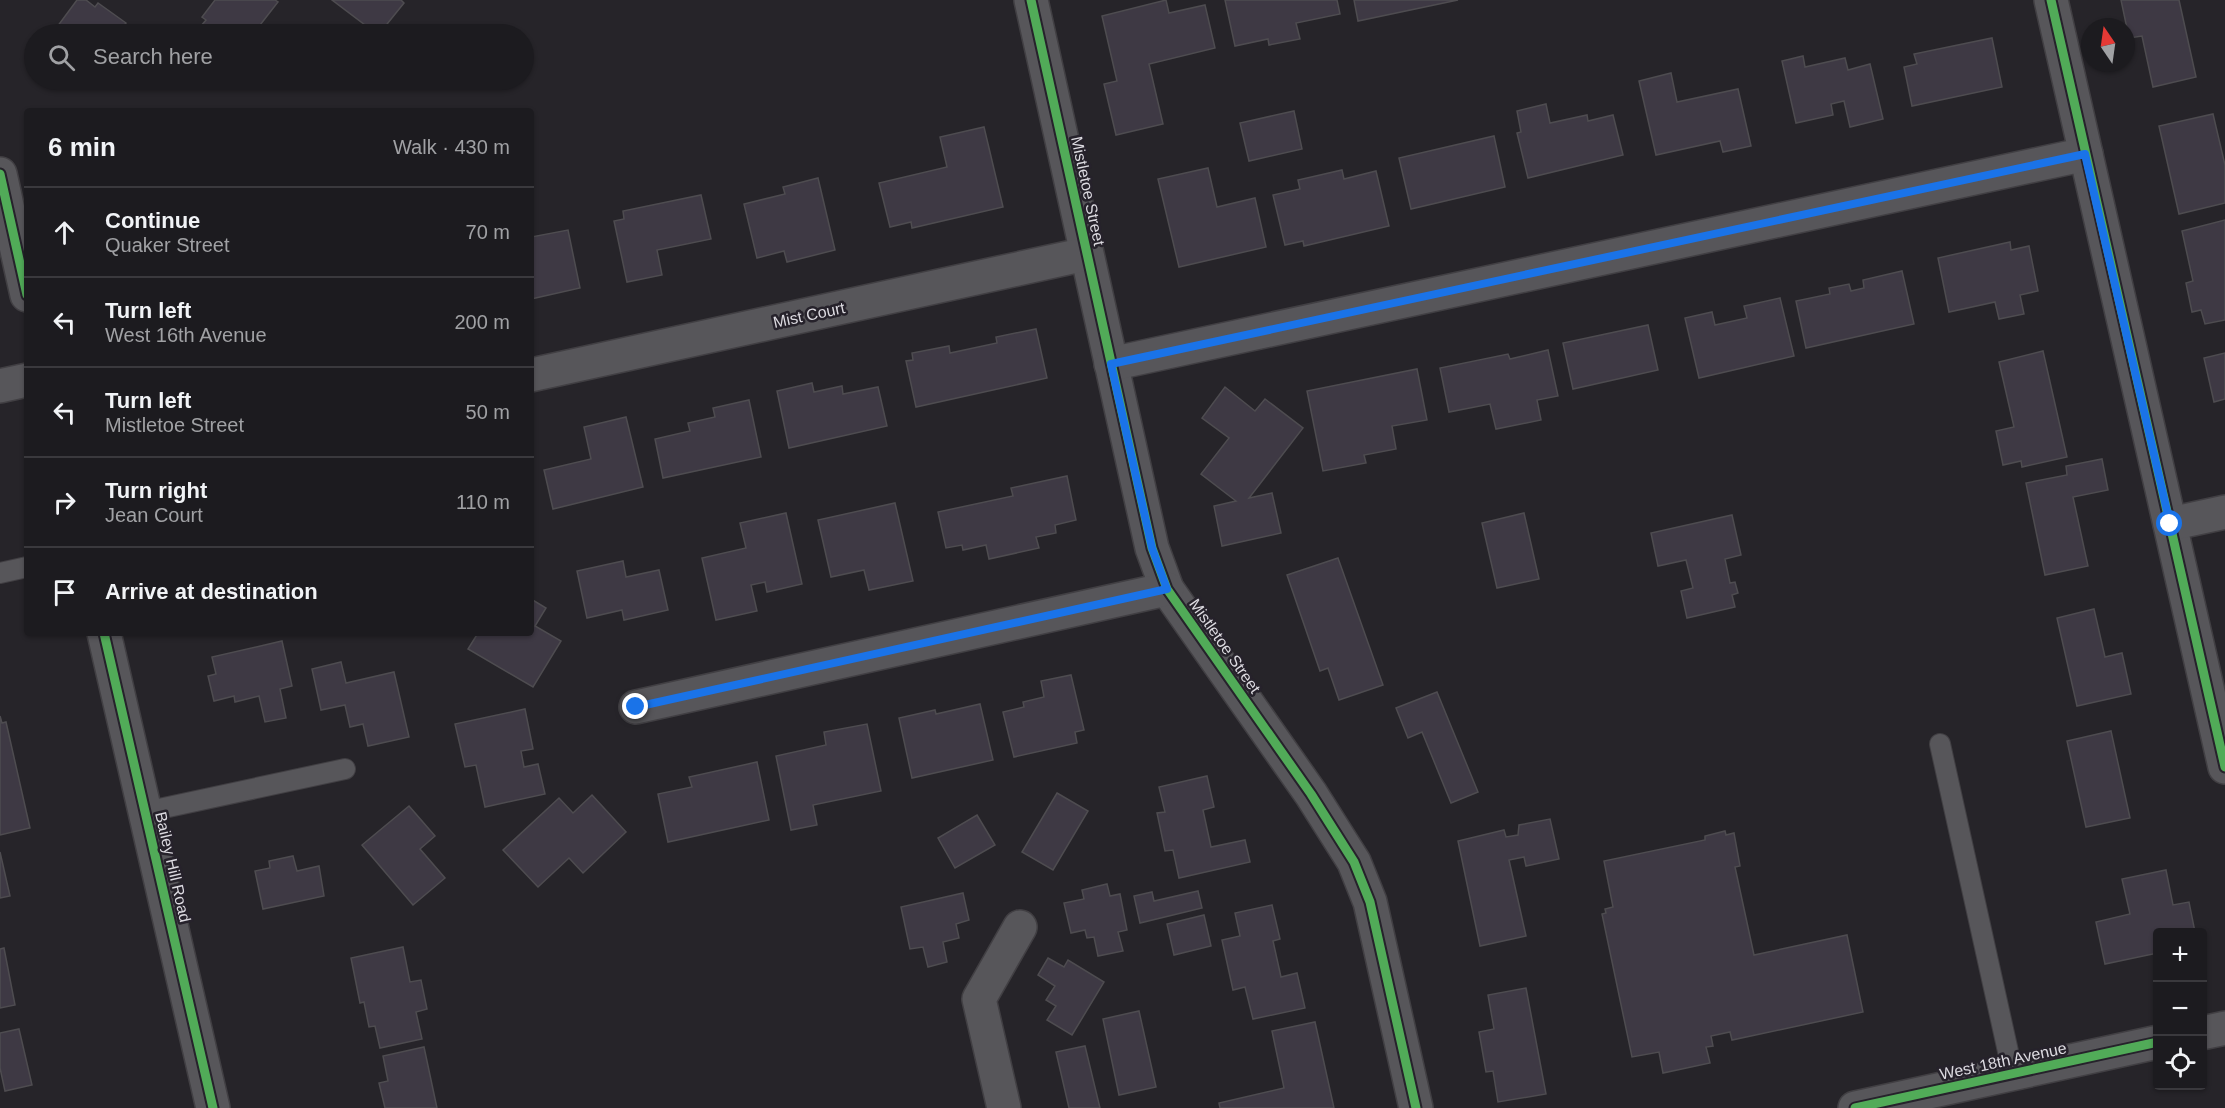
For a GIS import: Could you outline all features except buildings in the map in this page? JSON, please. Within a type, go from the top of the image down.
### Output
[{"type":"street","name":"Mistletoe Street","points":[[1031,0],[1152,548],[1167,589],[1311,794],[1354,862],[1370,902],[1416,1108]]},
{"type":"street","points":[[2051,0],[2225,767]]},
{"type":"street","points":[[1111,364],[2085,154]]},
{"type":"street","points":[[0,174],[24,282]]},
{"type":"street","name":"Mist Court","points":[[534,374],[1086,254]]},
{"type":"street","points":[[0,386],[24,381]]},
{"type":"street","points":[[2170,524],[2225,512]]},
{"type":"street","points":[[636,707],[1167,589]]},
{"type":"street","name":"Bailey Hill Road","points":[[105,636],[213,1108]]},
{"type":"street","points":[[1004,1108],[979,999],[1020,927]]},
{"type":"street","points":[[2207,1032],[2225,1028]]},
{"type":"street","name":"West 18th Avenue","points":[[1855,1108],[2153,1043]]},
{"type":"lane","points":[[0,573],[24,568]]},
{"type":"lane","points":[[1940,744],[2013,1074]]},
{"type":"lane","points":[[145,812],[345,769]]},
{"type":"cycle path","points":[[1031,0],[1152,548],[1167,589],[1311,794],[1354,862],[1370,902],[1416,1108]]},
{"type":"cycle path","points":[[2051,0],[2225,767]]},
{"type":"cycle path","points":[[0,174],[24,282]]},
{"type":"cycle path","points":[[105,636],[213,1108]]},
{"type":"cycle path","points":[[1855,1108],[2153,1043]]},
{"type":"route","points":[[636,707],[1167,589],[1152,548],[1111,364],[2085,154],[2170,524]]}]
